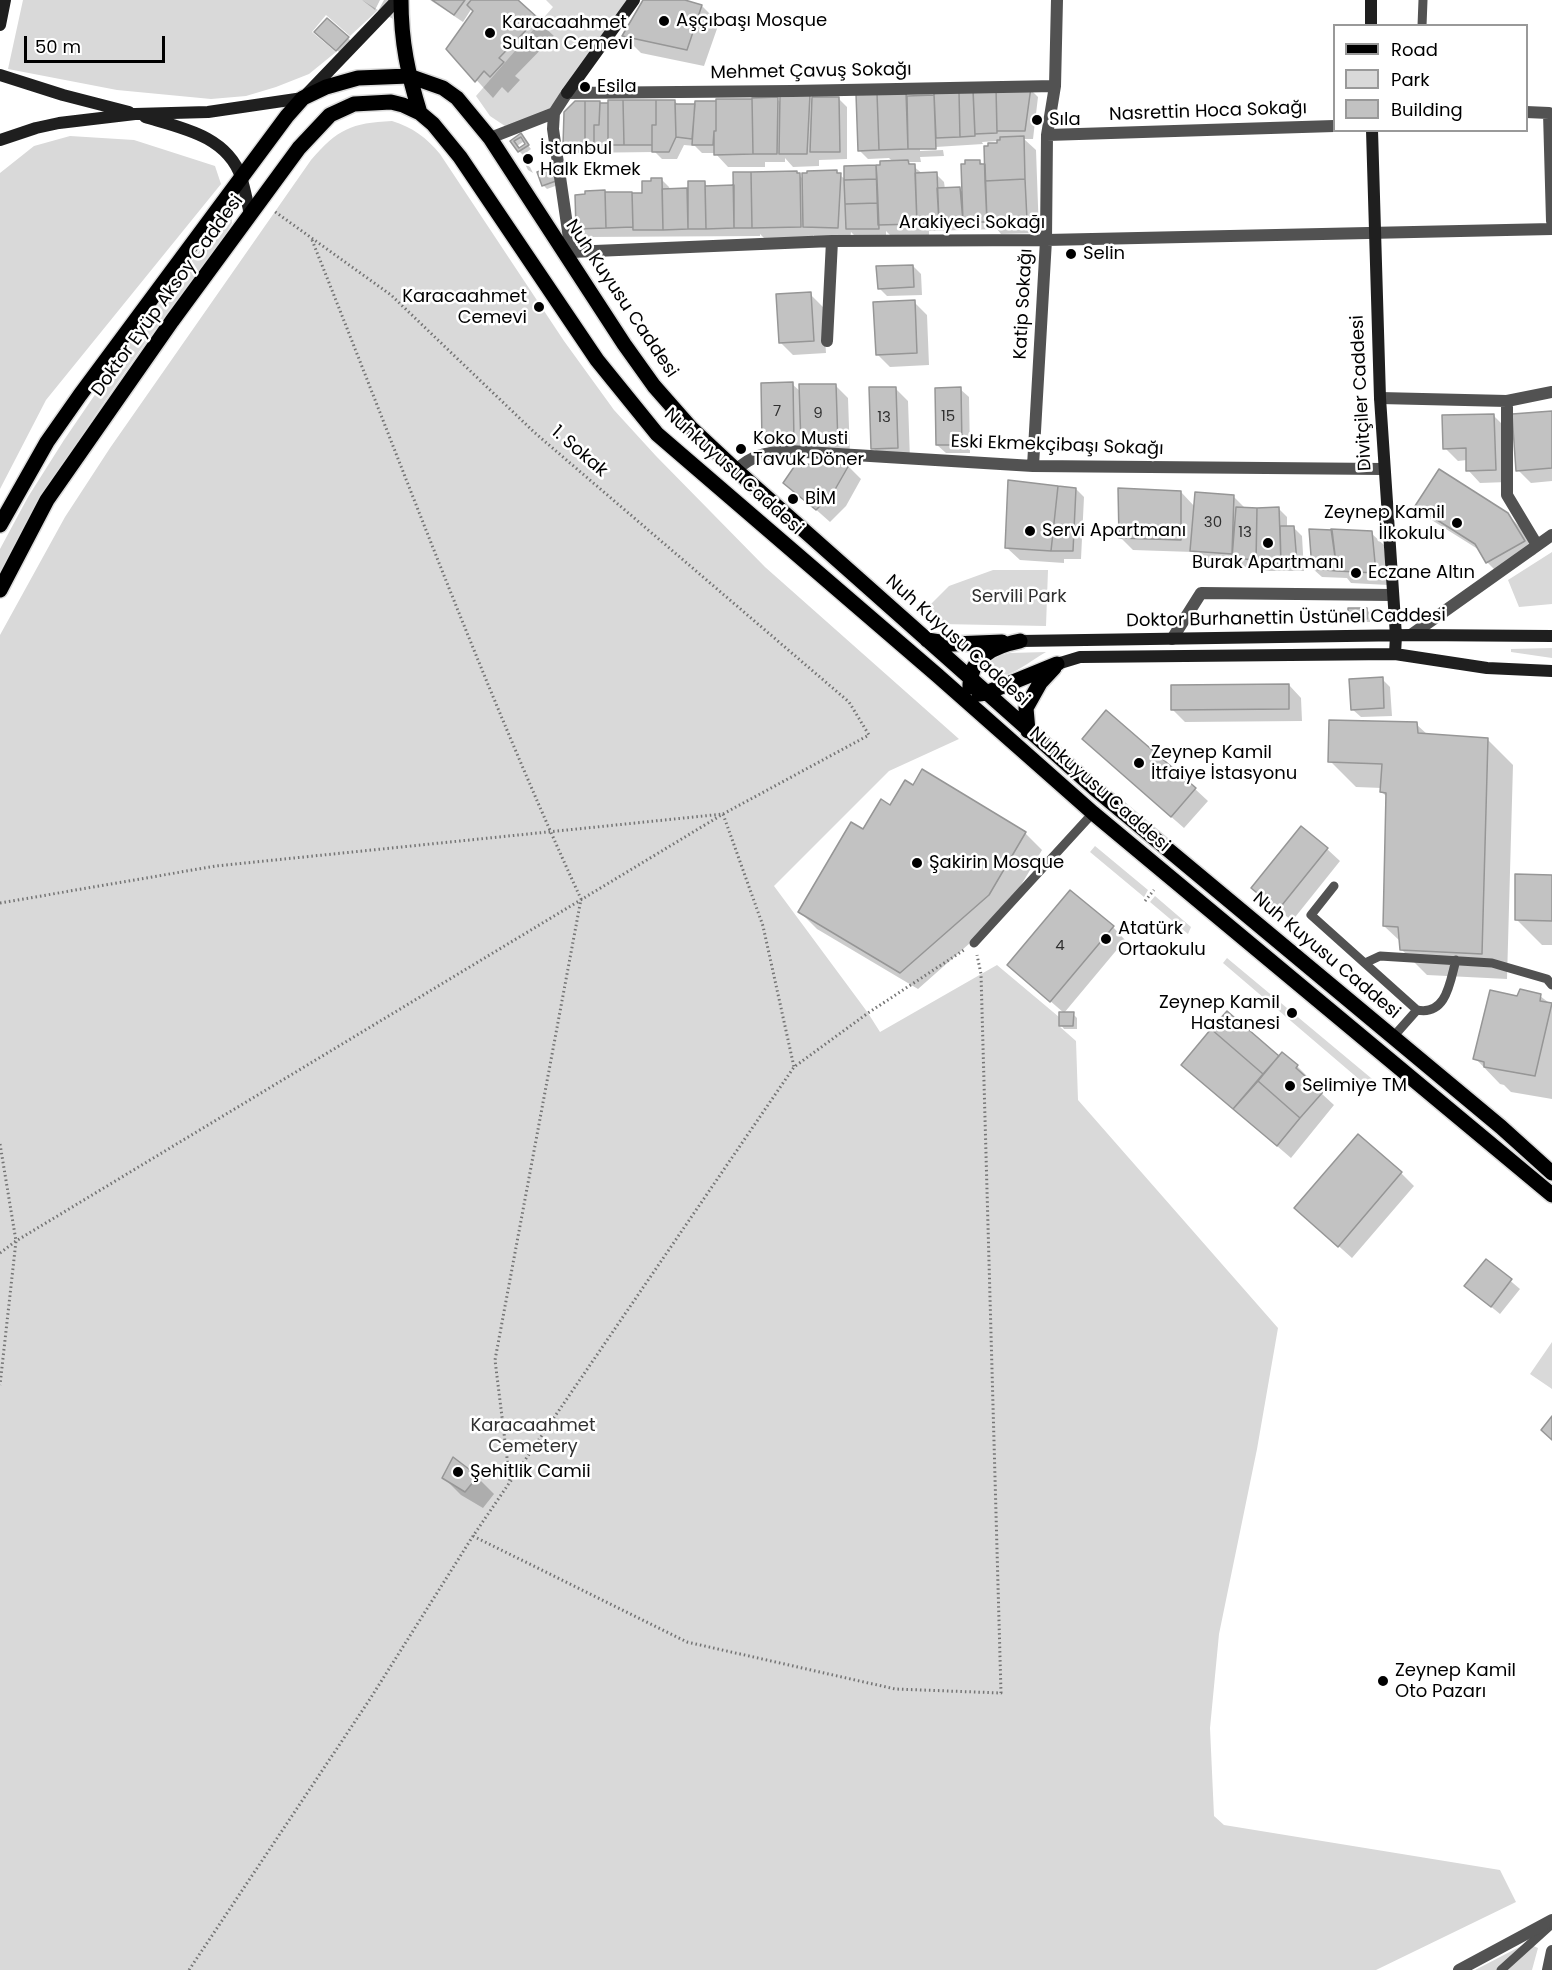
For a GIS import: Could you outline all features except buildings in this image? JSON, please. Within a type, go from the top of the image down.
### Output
[{"type":"main road","points":[[399,0],[409,76],[420,113]]},
{"type":"main road","name":"Doktor Eyüp Aksoy Caddesi","points":[[0,525],[47,442],[80,395],[241,177],[303,98],[326,87],[358,78],[409,76]]},
{"type":"main road","name":"Nuh Kuyusu Caddesi","points":[[409,76],[442,88],[457,98],[490,138],[569,253],[624,344],[654,386],[691,428],[735,470],[1085,781],[1502,1127],[1552,1173]]},
{"type":"main road","name":"Doktor Eyüp Aksoy Caddesi","points":[[0,590],[46,500],[172,321],[299,148],[323,121],[342,108],[354,104],[380,101],[403,105],[420,113]]},
{"type":"main road","name":"Nuhkuyusu Caddesi","points":[[420,113],[433,124],[460,157],[597,360],[657,435],[965,695],[986,718],[1093,813],[1552,1195]]},
{"type":"main road","points":[[926,640],[953,644],[1020,641]]},
{"type":"main road","points":[[1020,641],[1000,645],[978,661],[965,695],[986,693],[1057,664]]},
{"type":"main road","points":[[1028,731],[1026,708],[1040,683],[1057,664]]},
{"type":"main road","points":[[1085,781],[1093,813],[1124,812]]},
{"type":"street","points":[[0,25],[5,0]]},
{"type":"street","points":[[0,140],[59,123],[135,114],[216,111],[303,98],[399,0]]},
{"type":"street","points":[[569,253],[553,129],[554,113],[634,0]]},
{"type":"street","name":"Katip Sokağı","points":[[1033,466],[1046,240],[1047,135],[1055,86],[1057,0]]},
{"type":"street","points":[[1371,0],[1371,24]]},
{"type":"street","points":[[0,75],[190,130],[211,139],[235,163],[241,177],[250,214]]},
{"type":"street","name":"Mehmet Çavuş Sokağı","points":[[567,93],[1055,86]]},
{"type":"street","points":[[1528,112],[1549,112],[1552,221]]},
{"type":"street","points":[[490,138],[554,113]]},
{"type":"street","name":"Nasrettin Hoca Sokağı","points":[[1047,135],[1333,126]]},
{"type":"street","name":"Divitçiler Caddesi","points":[[1372,132],[1383,470],[1393,595],[1395,654]]},
{"type":"street","name":"Arakiyeci Sokağı","points":[[569,253],[832,241],[1046,240],[1552,229]]},
{"type":"street","points":[[826,341],[832,241]]},
{"type":"street","points":[[1380,398],[1507,401],[1552,392]]},
{"type":"street","points":[[1507,401],[1507,495],[1537,545]]},
{"type":"street","name":"Eski Ekmekçibaşı Sokağı","points":[[735,470],[764,453],[789,451],[1033,466],[1383,470]]},
{"type":"street","points":[[1411,635],[1552,535]]},
{"type":"street","points":[[1172,639],[1200,593],[1393,595]]},
{"type":"street","name":"Doktor Burhanettin Üstünel Caddesi","points":[[1020,641],[1411,635],[1552,636]]},
{"type":"street","name":"Doktor Burhanettin Üstünel Caddesi","points":[[1057,664],[1080,657],[1395,654],[1487,668],[1552,671]]},
{"type":"street","points":[[1459,1970],[1552,1922]]},
{"type":"street","points":[[1548,1970],[1552,1951]]},
{"type":"lane","points":[[1422,24],[1423,0]]},
{"type":"lane","points":[[974,943],[1093,813]]},
{"type":"lane","points":[[1334,886],[1311,915],[1417,1010],[1430,1011],[1444,1000],[1456,960]]},
{"type":"lane","points":[[1365,963],[1380,956],[1492,963],[1547,979],[1552,985]]},
{"type":"lane","points":[[1393,1037],[1417,1010]]},
{"type":"lane","points":[[1502,1970],[1552,1922]]},
{"type":"path","name":"1. Sokak","points":[[260,201],[391,295],[535,433],[849,702],[869,735],[723,814]]},
{"type":"path","points":[[312,238],[485,676],[550,832],[581,899],[495,1360],[510,1482]]},
{"type":"path","points":[[0,903],[216,866],[723,814]]},
{"type":"path","points":[[0,1253],[16,1240],[723,814]]},
{"type":"path","points":[[723,814],[763,926],[794,1067]]},
{"type":"path","points":[[1145,901],[1154,890]]},
{"type":"path","points":[[189,1970],[370,1699],[473,1536],[794,1067],[868,1013],[974,943],[981,986],[1001,1694],[895,1689],[687,1642],[473,1536]]},
{"type":"path","points":[[0,1144],[16,1240],[0,1385]]},
{"type":"green space","points":[[23,0],[362,0],[378,10],[350,36],[326,15],[312,32],[336,52],[309,74],[246,96],[211,99],[117,90],[8,69]]},
{"type":"green space","points":[[546,0],[635,0],[559,113],[505,126],[490,116],[476,96],[553,7]]},
{"type":"green space","name":"Karacaahmet Cemetery","points":[[392,121],[419,134],[440,154],[564,341],[614,410],[656,456],[765,567],[959,739],[889,771],[774,886],[880,1032],[997,965],[1059,1017],[1059,1026],[1076,1041],[1078,1100],[1278,1328],[1257,1449],[1219,1634],[1210,1728],[1214,1816],[1224,1825],[1500,1870],[1516,1902],[1376,1970],[0,1970],[0,635],[65,517],[110,448],[311,160],[329,141],[346,130],[355,126]]},
{"type":"green space","points":[[70,136],[134,140],[215,166],[221,184],[46,400],[0,489],[0,173],[34,146]]},
{"type":"green space","points":[[231,209],[232,223],[225,235],[87,427],[50,485],[0,575],[0,549],[28,497],[135,336]]},
{"type":"green space","points":[[1552,552],[1552,604],[1519,607],[1508,580]]},
{"type":"green space","name":"Servili Park","points":[[993,570],[1048,570],[1046,626],[940,624],[927,608],[949,586]]},
{"type":"green space","points":[[1552,648],[1552,658],[1511,652],[1511,649]]},
{"type":"green space","points":[[1046,652],[1020,669],[1005,675],[991,677],[986,670],[988,662],[994,657],[1010,653]]},
{"type":"green space","points":[[1095,846],[1148,890],[1144,897],[1090,852]]},
{"type":"green space","points":[[1155,896],[1191,927],[1188,934],[1150,902]]},
{"type":"green space","points":[[1227,958],[1377,1083],[1374,1092],[1223,963]]},
{"type":"green space","points":[[1552,1342],[1552,1389],[1530,1374]]},
{"type":"green space","points":[[1527,1943],[1538,1948],[1532,1970],[1475,1970]]},
{"type":"place","name":"Aşçıbaşı Mosque","points":[[664,21]]},
{"type":"place","name":"Karacaahmet Sultan Cemevi","points":[[490,33]]},
{"type":"place","name":"Esila","points":[[585,87]]},
{"type":"place","name":"Sıla","points":[[1037,120]]},
{"type":"place","name":"İstanbul Halk Ekmek","points":[[528,159]]},
{"type":"place","name":"Selin","points":[[1071,254]]},
{"type":"place","name":"Karacaahmet Cemevi","points":[[539,307]]},
{"type":"place","name":"Koko Musti Tavuk Döner","points":[[741,449]]},
{"type":"place","name":"BİM","points":[[793,499]]},
{"type":"place","name":"Zeynep Kamil İlkokulu","points":[[1457,523]]},
{"type":"place","name":"Servi Apartmanı","points":[[1030,531]]},
{"type":"place","name":"Burak Apartmanı","points":[[1268,543]]},
{"type":"place","name":"Eczane Altın","points":[[1356,573]]},
{"type":"place","name":"Zeynep Kamil İtfaiye İstasyonu","points":[[1139,763]]},
{"type":"place","name":"Şakirin Mosque","points":[[917,863]]},
{"type":"place","name":"Atatürk Ortaokulu","points":[[1106,939]]},
{"type":"place","name":"Zeynep Kamil Hastanesi","points":[[1292,1013]]},
{"type":"place","name":"Selimiye TM","points":[[1290,1086]]},
{"type":"place","name":"Şehitlik Camii","points":[[458,1472]]},
{"type":"place","name":"Zeynep Kamil Oto Pazarı","points":[[1383,1681]]}]
